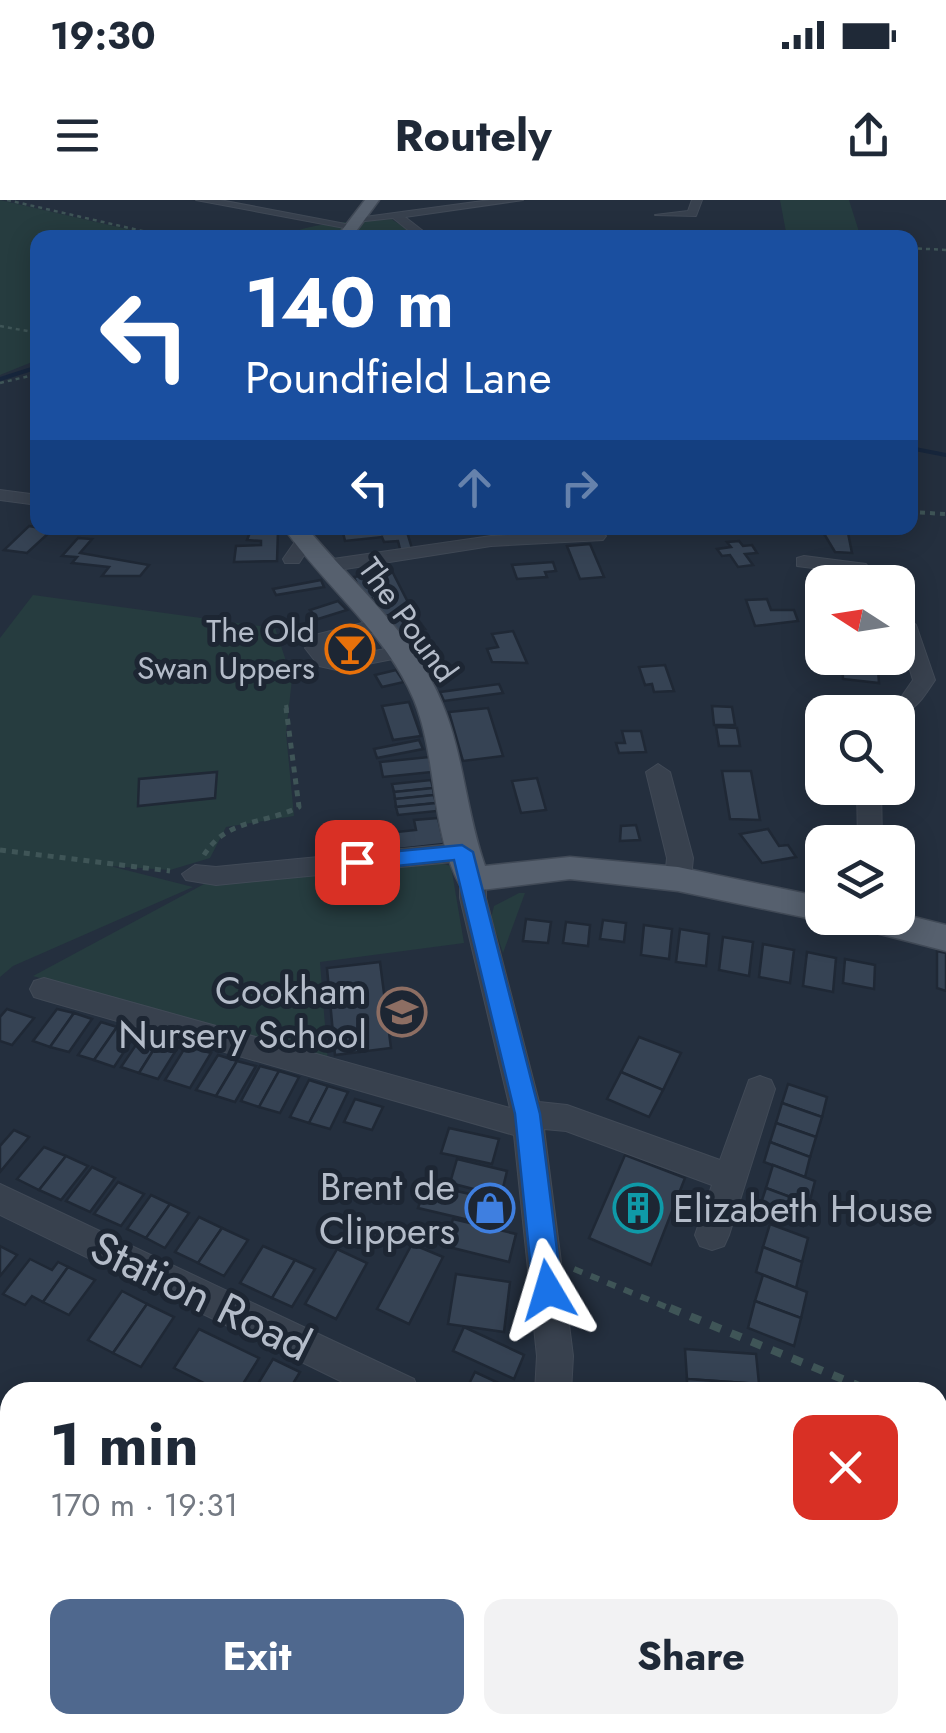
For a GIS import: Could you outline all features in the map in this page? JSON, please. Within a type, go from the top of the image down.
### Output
[{"type":"main road","points":[[354,228],[372,200]]},
{"type":"main road","name":"The Pound","points":[[298,542],[326,566],[426,697],[450,771],[468,866]]},
{"type":"main road","points":[[468,866],[570,868],[678,879],[805,905]]},
{"type":"main road","points":[[915,930],[946,938]]},
{"type":"street","points":[[203,200],[354,228],[398,217],[514,200]]},
{"type":"street","points":[[661,216],[692,214],[698,200]]},
{"type":"street","points":[[398,217],[415,230]]},
{"type":"street","points":[[297,230],[327,224]]},
{"type":"street","points":[[0,495],[30,499]]},
{"type":"street","points":[[326,566],[491,541],[597,536]]},
{"type":"street","points":[[804,562],[832,565]]},
{"type":"street","points":[[374,626],[322,639],[315,648],[326,662],[337,664],[396,653]]},
{"type":"street","points":[[914,695],[924,680],[915,652]]},
{"type":"street","points":[[658,772],[680,858],[678,879]]},
{"type":"street","points":[[195,874],[468,866],[472,898],[528,1119],[555,1356],[553,1382]]},
{"type":"street","points":[[44,989],[494,1119],[567,1118],[730,1178]]},
{"type":"street","points":[[712,1235],[760,1088]]},
{"type":"street","name":"Station Road","points":[[0,1199],[380,1382]]},
{"type":"path","points":[[7,200],[138,230]]},
{"type":"path","points":[[918,248],[946,250]]},
{"type":"path","points":[[0,326],[30,332]]},
{"type":"path","points":[[0,383],[30,376]]},
{"type":"path","points":[[918,512],[946,514]]},
{"type":"path","points":[[0,850],[195,874],[213,837],[227,825],[279,820],[299,807],[286,706]]},
{"type":"path","points":[[544,1256],[850,1382]]},
{"type":"green space","points":[[0,200],[131,230],[30,230],[30,363],[0,375]]},
{"type":"green space","points":[[780,200],[849,200],[858,230],[786,230]]},
{"type":"green space","points":[[391,219],[409,230],[300,230]]},
{"type":"green space","points":[[33,595],[275,628],[292,679],[286,733],[294,816],[226,827],[210,858],[170,870],[110,866],[193,887],[13,966],[0,977],[0,638]]},
{"type":"green space","points":[[440,863],[451,866],[464,943],[320,962],[328,1063],[33,976],[206,883]]},
{"type":"green space","points":[[525,893],[503,953],[491,918],[494,906]]},
{"type":"building","points":[[29,526],[30,535],[47,535],[27,553],[4,550]]},
{"type":"building","points":[[249,535],[278,535],[277,561],[234,562],[236,546],[261,545],[261,541],[247,540]]},
{"type":"building","points":[[344,535],[408,535],[413,552],[401,553],[398,541],[384,542],[382,537],[345,541]]},
{"type":"building","points":[[825,535],[848,535],[852,553],[835,552]]},
{"type":"building","points":[[78,538],[92,539],[80,553],[149,565],[140,576],[102,576],[109,567],[72,563],[77,557],[62,556]]},
{"type":"building","points":[[739,541],[743,546],[752,545],[757,553],[745,554],[753,565],[738,567],[730,555],[722,556],[717,549],[731,547],[727,542]]},
{"type":"building","points":[[590,544],[604,577],[580,579],[567,546]]},
{"type":"building","points":[[553,562],[556,571],[545,572],[547,577],[517,579],[512,565]]},
{"type":"building","points":[[392,571],[425,629],[397,633],[389,615],[380,617],[372,598],[364,600],[354,577]]},
{"type":"building","points":[[321,580],[324,587],[276,595],[273,589]]},
{"type":"building","points":[[767,599],[771,610],[794,610],[798,621],[755,626],[746,600]]},
{"type":"building","points":[[338,601],[347,610],[318,619],[310,610]]},
{"type":"building","points":[[513,631],[527,663],[492,662],[487,649],[498,647],[492,634]]},
{"type":"building","name":"The Old Swan Uppers","points":[[362,634],[377,654],[335,661],[324,644]]},
{"type":"building","points":[[665,665],[674,691],[654,692],[652,684],[645,685],[639,667]]},
{"type":"building","points":[[396,670],[404,682],[382,687],[375,675]]},
{"type":"building","points":[[843,675],[878,675],[879,683],[843,679]]},
{"type":"building","points":[[499,684],[503,693],[444,701],[440,692]]},
{"type":"building","points":[[409,702],[421,736],[393,740],[382,706]]},
{"type":"building","points":[[712,706],[732,707],[735,725],[714,725]]},
{"type":"building","points":[[488,708],[503,756],[463,761],[449,712]]},
{"type":"building","points":[[716,727],[737,728],[740,746],[719,746]]},
{"type":"building","points":[[622,731],[641,731],[646,752],[619,753],[616,743],[625,743]]},
{"type":"building","points":[[419,740],[423,749],[377,758],[374,749]]},
{"type":"building","points":[[429,757],[432,772],[383,777],[380,762]]},
{"type":"building","points":[[722,771],[751,771],[760,820],[730,819]]},
{"type":"building","points":[[217,772],[215,798],[138,806],[139,779]]},
{"type":"building","points":[[537,778],[546,810],[521,813],[512,781]]},
{"type":"building","points":[[431,780],[433,788],[394,792],[392,784]]},
{"type":"building","points":[[433,788],[434,795],[395,799],[394,792]]},
{"type":"building","points":[[434,795],[436,803],[396,807],[395,799]]},
{"type":"building","points":[[436,803],[437,811],[398,815],[396,807]]},
{"type":"building","points":[[438,818],[444,844],[389,850],[387,833],[416,830],[414,820]]},
{"type":"building","points":[[636,825],[640,840],[620,841],[621,826]]},
{"type":"building","points":[[768,829],[779,846],[788,845],[796,857],[762,863],[740,834]]},
{"type":"building","points":[[526,919],[551,922],[548,943],[523,941]]},
{"type":"building","points":[[603,920],[626,923],[624,942],[600,939]]},
{"type":"building","points":[[566,922],[590,925],[588,946],[563,943]]},
{"type":"building","points":[[644,925],[672,929],[669,959],[641,955]]},
{"type":"building","points":[[680,929],[709,934],[706,966],[676,962]]},
{"type":"building","points":[[723,937],[753,942],[749,976],[719,970]]},
{"type":"building","points":[[763,944],[794,950],[790,983],[759,977]]},
{"type":"building","points":[[937,951],[946,953],[946,991],[937,988]]},
{"type":"building","points":[[807,952],[836,958],[833,992],[803,986]]},
{"type":"building","points":[[845,959],[875,965],[874,989],[843,983]]},
{"type":"building","points":[[380,962],[391,1048],[335,1055],[327,968]]},
{"type":"building","points":[[7,1009],[34,1018],[12,1045],[0,1041],[0,1017]]},
{"type":"building","points":[[57,1009],[74,1013],[50,1047],[33,1041]]},
{"type":"building","points":[[74,1013],[92,1019],[69,1052],[50,1047]]},
{"type":"building","points":[[101,1022],[117,1027],[94,1060],[78,1055]]},
{"type":"building","points":[[117,1027],[137,1032],[114,1067],[94,1060]]},
{"type":"building","points":[[144,1033],[161,1038],[139,1073],[121,1067]]},
{"type":"building","points":[[639,1037],[681,1053],[663,1090],[621,1072]]},
{"type":"building","points":[[161,1038],[180,1044],[158,1079],[139,1073]]},
{"type":"building","points":[[186,1046],[211,1053],[190,1088],[165,1080]]},
{"type":"building","points":[[218,1055],[237,1061],[216,1096],[196,1090]]},
{"type":"building","points":[[237,1061],[256,1066],[235,1102],[216,1096]]},
{"type":"building","points":[[260,1066],[279,1071],[259,1107],[241,1101]]},
{"type":"building","points":[[279,1071],[299,1077],[280,1113],[259,1107]]},
{"type":"building","points":[[621,1072],[663,1090],[649,1117],[607,1099]]},
{"type":"building","points":[[309,1080],[328,1086],[309,1123],[290,1117]]},
{"type":"building","points":[[788,1084],[827,1097],[822,1117],[782,1103]]},
{"type":"building","points":[[328,1086],[348,1092],[330,1129],[309,1123]]},
{"type":"building","points":[[355,1099],[383,1107],[372,1130],[344,1122]]},
{"type":"building","points":[[782,1103],[822,1117],[816,1137],[776,1123]]},
{"type":"building","points":[[776,1123],[816,1137],[810,1157],[770,1142]]},
{"type":"building","points":[[449,1128],[499,1139],[492,1164],[441,1153]]},
{"type":"building","points":[[14,1130],[29,1137],[0,1172],[0,1146]]},
{"type":"building","points":[[770,1142],[810,1157],[805,1177],[764,1162]]},
{"type":"building","points":[[44,1147],[66,1156],[39,1190],[17,1179]]},
{"type":"building","name":"Elizabeth House","points":[[625,1155],[685,1178],[651,1265],[589,1238]]},
{"type":"building","points":[[66,1156],[88,1166],[61,1200],[39,1190]]},
{"type":"building","points":[[457,1159],[507,1171],[501,1196],[450,1183]]},
{"type":"building","points":[[773,1165],[815,1181],[809,1204],[766,1188]]},
{"type":"building","points":[[92,1167],[115,1178],[90,1212],[66,1201]]},
{"type":"building","points":[[118,1182],[144,1194],[121,1226],[94,1214]]},
{"type":"building","points":[[426,1184],[509,1203],[503,1228],[418,1208]]},
{"type":"building","points":[[766,1188],[809,1204],[803,1226],[759,1209]]},
{"type":"building","points":[[151,1195],[170,1204],[146,1238],[127,1229]]},
{"type":"building","points":[[170,1204],[189,1213],[165,1248],[146,1238]]},
{"type":"building","points":[[199,1217],[222,1228],[198,1263],[175,1252]]},
{"type":"building","points":[[453,1219],[516,1234],[509,1262],[445,1246]]},
{"type":"building","points":[[770,1224],[808,1238],[802,1262],[763,1247]]},
{"type":"building","points":[[222,1228],[248,1240],[224,1276],[198,1263]]},
{"type":"building","points":[[412,1244],[443,1257],[409,1324],[377,1309]]},
{"type":"building","points":[[0,1246],[17,1255],[0,1276]]},
{"type":"building","points":[[263,1246],[295,1260],[272,1298],[240,1283]]},
{"type":"building","points":[[763,1247],[802,1262],[796,1288],[756,1272]]},
{"type":"building","points":[[337,1249],[367,1263],[336,1319],[305,1304]]},
{"type":"building","points":[[30,1259],[52,1270],[58,1262],[68,1267],[43,1302],[32,1296],[25,1305],[3,1294]]},
{"type":"building","points":[[295,1260],[315,1269],[292,1307],[272,1298]]},
{"type":"building","points":[[68,1267],[95,1280],[69,1315],[43,1302]]},
{"type":"building","points":[[456,1274],[510,1282],[504,1332],[448,1324]]},
{"type":"building","points":[[763,1275],[807,1292],[801,1318],[755,1301]]},
{"type":"building","points":[[122,1291],[147,1304],[113,1353],[88,1340]]},
{"type":"building","points":[[755,1301],[801,1318],[794,1346],[748,1328]]},
{"type":"building","points":[[147,1304],[174,1317],[141,1367],[113,1353]]},
{"type":"building","points":[[464,1327],[524,1355],[514,1379],[453,1351]]},
{"type":"building","points":[[199,1329],[259,1358],[244,1382],[202,1382],[174,1368]]},
{"type":"building","points":[[685,1349],[756,1354],[759,1382],[687,1379]]},
{"type":"building","points":[[273,1359],[300,1372],[294,1382],[259,1382]]},
{"type":"building","points":[[475,1372],[496,1382],[470,1382]]},
{"type":"building","points":[[687,1379],[730,1382],[687,1382]]},
{"type":"waterway","points":[[0,379],[30,370]]},
{"type":"waterway","points":[[918,450],[946,455]]},
{"type":"place","name":"The Old Swan Uppers","points":[[350,649]]},
{"type":"place","name":"Cookham Nursery School","points":[[402,1012]]},
{"type":"place","name":"Brent de Clippers","points":[[490,1208]]},
{"type":"place","name":"Elizabeth House","points":[[638,1208]]},
{"type":"route","points":[[357,862],[462,852],[472,879],[472,898],[527,1114],[548,1290]]}]
